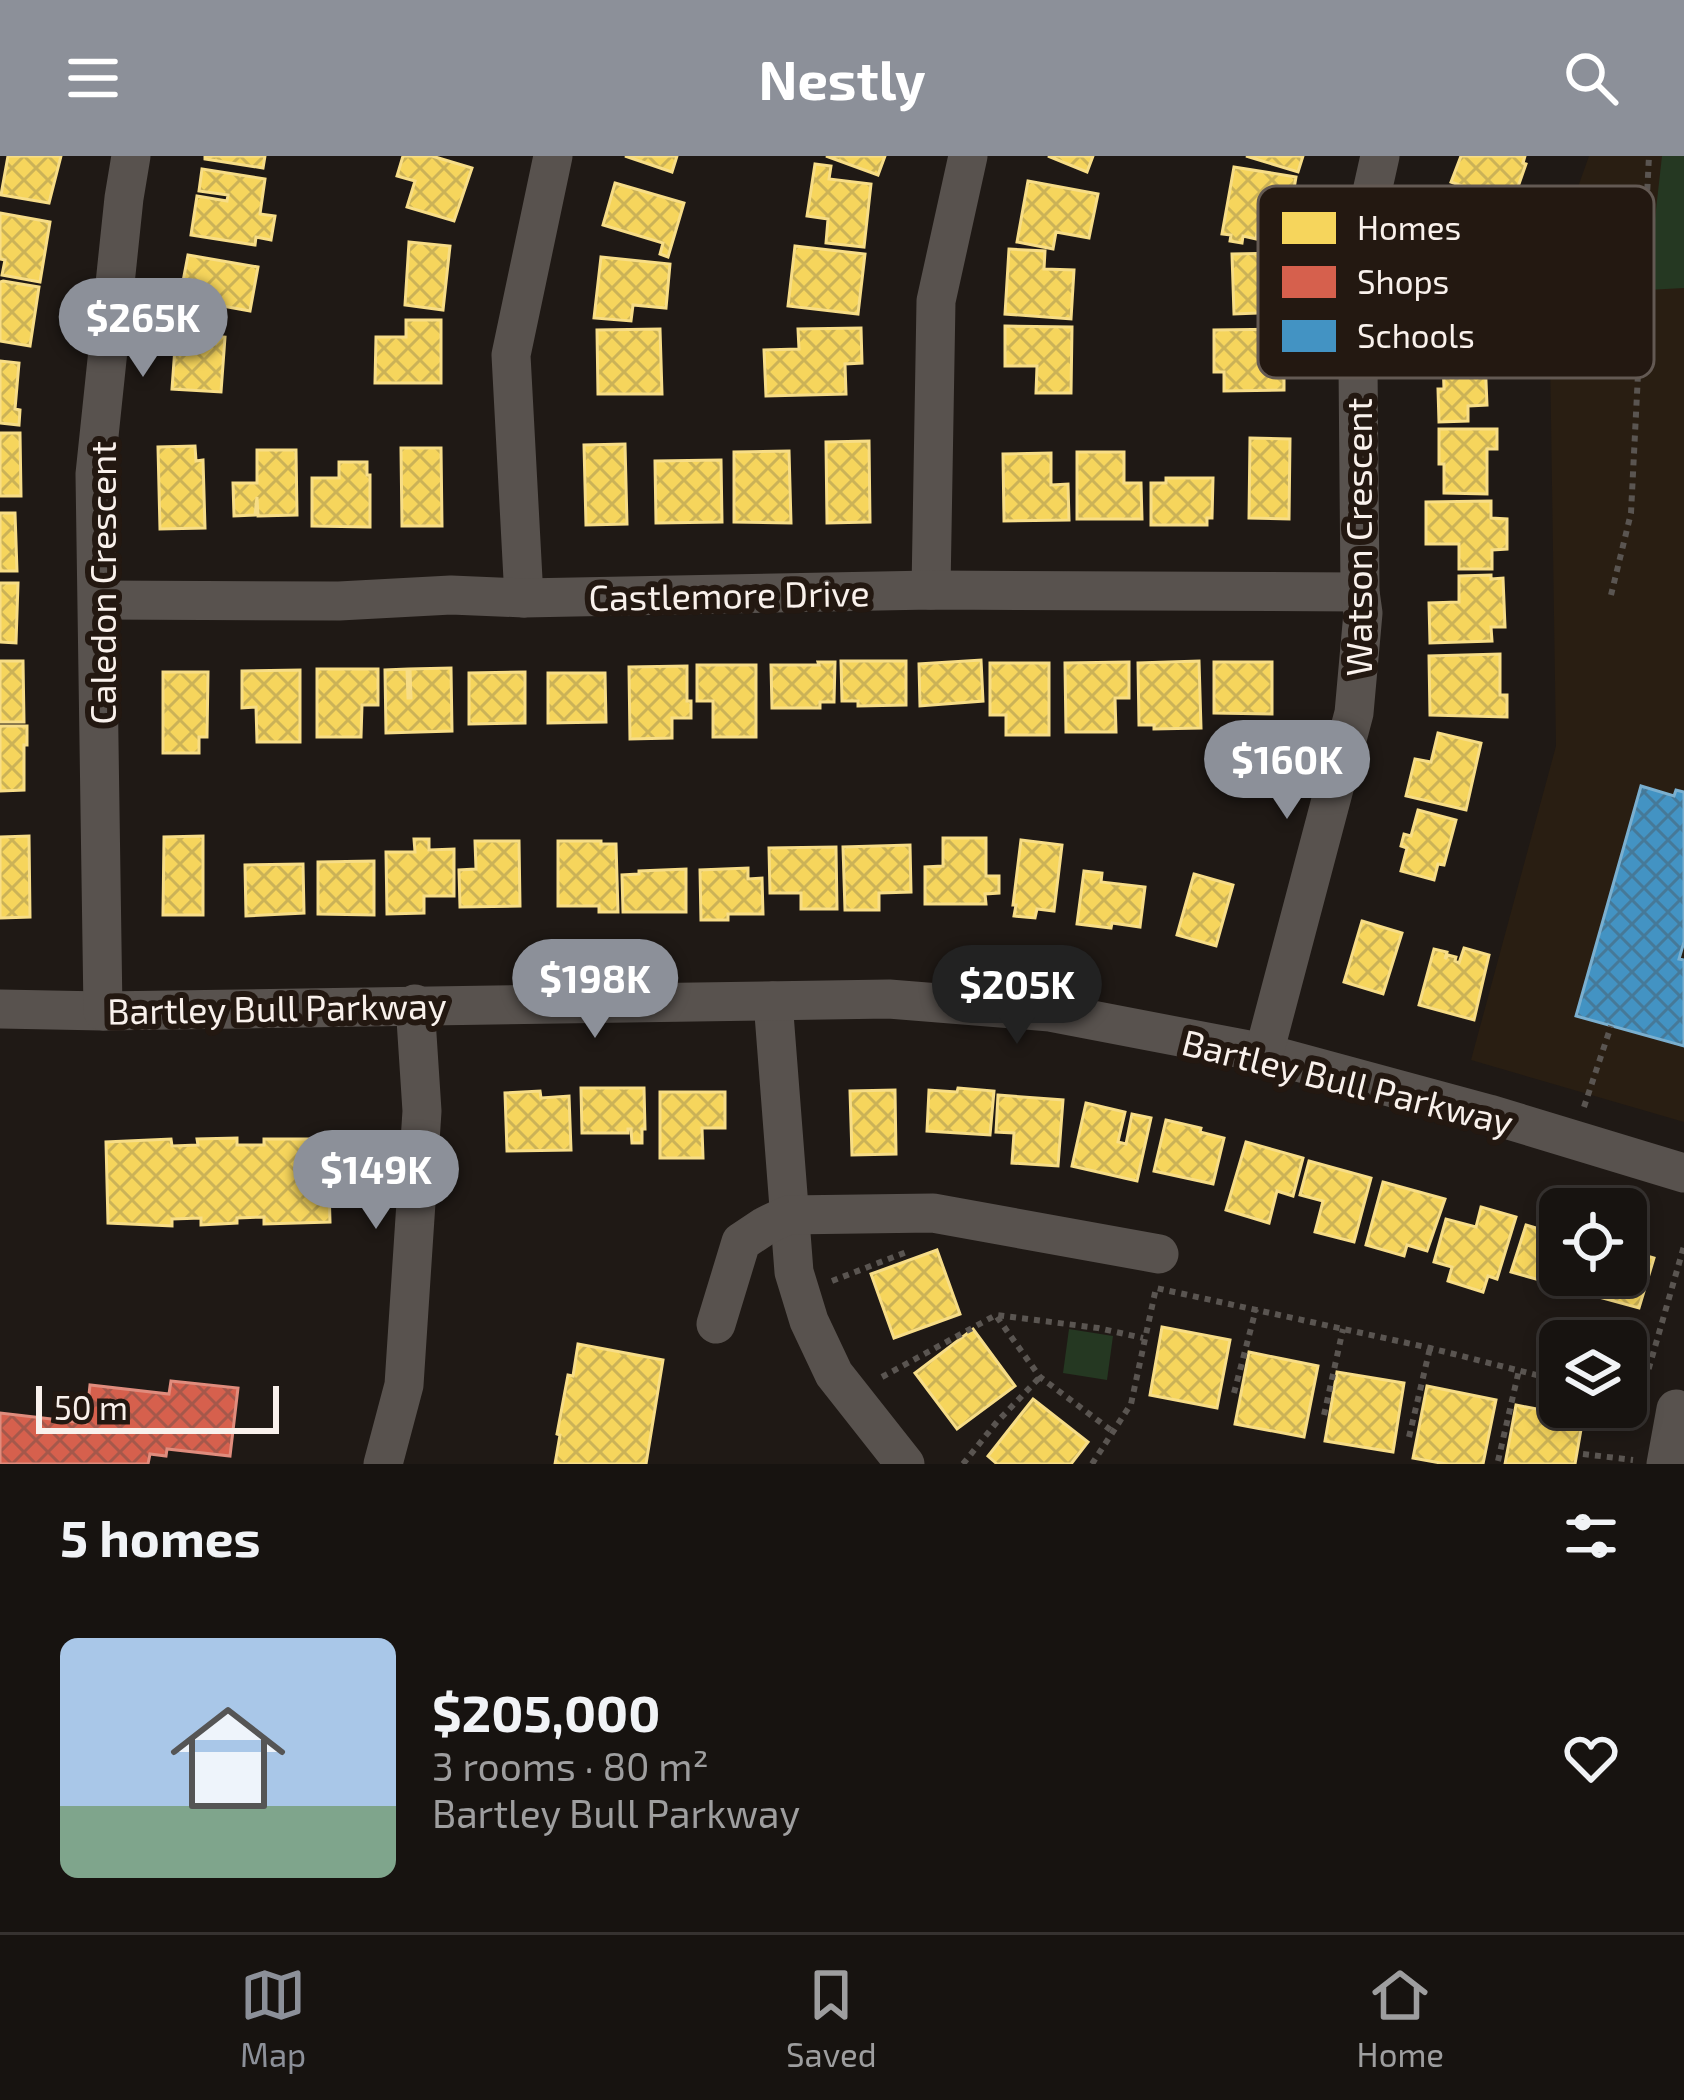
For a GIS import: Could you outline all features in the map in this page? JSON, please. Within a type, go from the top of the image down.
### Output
[{"type":"street","name":"Caledon Crescent","points":[[104,1011],[95,474],[131,156]]},
{"type":"street","points":[[524,598],[511,356],[553,156]]},
{"type":"street","points":[[931,590],[935,302],[968,156]]},
{"type":"street","name":"Watson Crescent","points":[[1373,186],[1380,156]]},
{"type":"street","name":"Watson Crescent","points":[[1264,1053],[1354,712],[1363,613],[1358,378]]},
{"type":"street","name":"Castlemore Drive","points":[[99,600],[339,601],[452,595],[524,598],[931,590],[1360,592]]},
{"type":"street","name":"Bartley Bull Parkway","points":[[0,1009],[889,998],[1050,1012],[1264,1053],[1684,1173]]},
{"type":"street","points":[[773,1001],[794,1272],[809,1321],[834,1374],[905,1464]]},
{"type":"street","points":[[383,1464],[404,1385],[422,1111],[415,1004]]},
{"type":"street","points":[[716,1324],[741,1242],[788,1215],[933,1213],[1159,1254]]},
{"type":"street","points":[[1655,1463],[1658,1405]]},
{"type":"path","points":[[1647,186],[1648,156]]},
{"type":"path","points":[[1611,596],[1631,513],[1637,378]]},
{"type":"path","points":[[1582,1110],[1611,1026]]},
{"type":"path","points":[[801,1293],[922,1246]]},
{"type":"path","points":[[1658,1405],[1684,1246]]},
{"type":"path","points":[[1092,1464],[1131,1404],[1156,1288],[1539,1375]]},
{"type":"path","points":[[1234,1393],[1256,1309]]},
{"type":"path","points":[[996,1315],[1040,1378],[1112,1431]]},
{"type":"path","points":[[850,1395],[996,1315],[1143,1338]]},
{"type":"path","points":[[1324,1415],[1343,1328]]},
{"type":"path","points":[[1409,1437],[1430,1348]]},
{"type":"path","points":[[1498,1461],[1519,1370]]},
{"type":"path","points":[[963,1464],[1040,1378]]},
{"type":"path","points":[[1583,1454],[1655,1463]]},
{"type":"shaded area","points":[[1589,156],[1684,156],[1684,1122],[1471,1060],[1556,746],[1550,378],[1654,378],[1654,186],[1578,186]]},
{"type":"green space","points":[[1662,156],[1684,156],[1684,288],[1654,290],[1654,227]]},
{"type":"green space","points":[[1069,1329],[1113,1336],[1107,1380],[1063,1373]]},
{"type":"building: Homes","points":[[8,156],[61,156],[49,203],[1,195]]},
{"type":"building: Homes","points":[[205,156],[265,156],[263,168]]},
{"type":"building: Homes","points":[[403,156],[432,156],[472,168],[454,221],[407,207],[415,181],[397,176]]},
{"type":"building: Homes","points":[[625,156],[677,156],[672,172]]},
{"type":"building: Homes","points":[[826,156],[885,156],[878,175]]},
{"type":"building: Homes","points":[[1048,156],[1093,156],[1087,172]]},
{"type":"building: Homes","points":[[1246,156],[1303,156],[1298,172]]},
{"type":"building: Homes","points":[[1461,156],[1525,156],[1518,186],[1451,182]]},
{"type":"building: Homes","points":[[815,164],[831,166],[829,179],[871,184],[864,247],[826,243],[828,219],[807,216]]},
{"type":"building: Homes","points":[[1234,167],[1296,177],[1294,186],[1258,186],[1256,239],[1243,236],[1242,243],[1222,234]]},
{"type":"building: Homes","points":[[202,169],[265,179],[260,214],[275,216],[271,240],[256,237],[255,245],[191,235],[197,196],[227,201],[228,195],[199,191]]},
{"type":"building: Homes","points":[[1028,181],[1098,194],[1089,238],[1056,232],[1053,249],[1017,242]]},
{"type":"building: Homes","points":[[615,183],[684,203],[668,257],[660,254],[663,243],[603,225]]},
{"type":"building: Homes","points":[[0,213],[50,222],[40,282],[2,275]]},
{"type":"building: Homes","points":[[409,242],[450,246],[443,310],[405,305]]},
{"type":"building: Homes","points":[[795,246],[865,254],[858,314],[788,306]]},
{"type":"building: Homes","points":[[1009,249],[1045,251],[1044,269],[1074,270],[1071,319],[1005,314]]},
{"type":"building: Homes","points":[[1232,254],[1258,254],[1258,313],[1234,314]]},
{"type":"building: Homes","points":[[188,255],[258,267],[250,311],[217,305],[214,320],[177,313]]},
{"type":"building: Homes","points":[[601,257],[670,264],[666,308],[633,305],[631,321],[594,318]]},
{"type":"building: Homes","points":[[3,281],[39,287],[30,346],[0,341]]},
{"type":"building: Homes","points":[[406,320],[441,320],[441,383],[375,383],[376,337],[406,337]]},
{"type":"building: Homes","points":[[1005,326],[1072,327],[1071,393],[1036,393],[1037,366],[1005,366]]},
{"type":"building: Homes","points":[[861,328],[862,363],[845,364],[846,394],[766,396],[764,350],[799,349],[798,329]]},
{"type":"building: Homes","points":[[660,329],[662,394],[598,394],[597,330]]},
{"type":"building: Homes","points":[[1258,329],[1258,378],[1284,378],[1284,390],[1224,391],[1224,372],[1214,372],[1214,330]]},
{"type":"building: Homes","points":[[176,333],[225,337],[221,392],[172,389]]},
{"type":"building: Homes","points":[[0,361],[19,363],[15,409],[20,410],[19,425],[0,423]]},
{"type":"building: Homes","points":[[1444,378],[1486,378],[1487,405],[1468,406],[1468,421],[1439,422],[1438,389],[1444,389]]},
{"type":"building: Homes","points":[[1439,429],[1497,429],[1497,449],[1487,449],[1487,494],[1444,493]]},
{"type":"building: Homes","points":[[0,433],[20,433],[21,496],[0,496]]},
{"type":"building: Homes","points":[[1250,438],[1290,439],[1289,519],[1249,518]]},
{"type":"building: Homes","points":[[869,441],[870,522],[827,523],[826,442]]},
{"type":"building: Homes","points":[[625,444],[627,524],[586,525],[584,445]]},
{"type":"building: Homes","points":[[195,446],[196,461],[203,460],[205,528],[160,529],[158,447]]},
{"type":"building: Homes","points":[[401,448],[441,448],[442,526],[402,526]]},
{"type":"building: Homes","points":[[257,450],[296,450],[297,515],[258,516],[257,497],[255,515],[234,516],[233,483],[257,483]]},
{"type":"building: Homes","points":[[789,451],[791,523],[734,522],[734,452]]},
{"type":"building: Homes","points":[[1077,452],[1124,452],[1124,483],[1141,483],[1142,519],[1077,519]]},
{"type":"building: Homes","points":[[1051,453],[1051,485],[1068,484],[1069,520],[1004,521],[1003,454]]},
{"type":"building: Homes","points":[[721,460],[722,522],[656,523],[655,461]]},
{"type":"building: Homes","points":[[339,462],[367,462],[370,527],[312,526],[312,478],[339,478]]},
{"type":"building: Homes","points":[[1166,478],[1213,478],[1212,518],[1207,518],[1207,525],[1151,525],[1151,483],[1166,483]]},
{"type":"building: Homes","points":[[1491,501],[1491,518],[1507,519],[1507,549],[1492,550],[1492,569],[1459,569],[1459,544],[1426,544],[1426,502]]},
{"type":"building: Homes","points":[[0,513],[15,513],[17,571],[0,571]]},
{"type":"building: Homes","points":[[1491,575],[1491,579],[1503,578],[1505,627],[1491,627],[1492,641],[1430,643],[1429,603],[1459,602],[1459,576]]},
{"type":"building: Homes","points":[[0,583],[18,583],[16,643],[0,642]]},
{"type":"building: Homes","points":[[1500,654],[1500,695],[1507,695],[1507,717],[1430,715],[1429,656]]},
{"type":"building: Homes","points":[[981,660],[983,701],[920,706],[919,664]]},
{"type":"building: Homes","points":[[0,661],[23,661],[24,722],[0,722]]},
{"type":"building: Homes","points":[[841,661],[906,661],[906,705],[858,706],[858,701],[842,701]]},
{"type":"building: Homes","points":[[1199,661],[1201,728],[1139,725],[1138,663]]},
{"type":"building: Homes","points":[[835,662],[834,702],[820,702],[820,708],[772,708],[771,665]]},
{"type":"building: Homes","points":[[1129,662],[1129,698],[1115,698],[1116,732],[1066,732],[1065,663]]},
{"type":"building: Homes","points":[[1214,662],[1272,662],[1272,714],[1214,713]]},
{"type":"building: Homes","points":[[990,663],[1049,663],[1049,735],[1006,735],[1006,715],[990,715]]},
{"type":"building: Homes","points":[[697,665],[756,665],[756,737],[713,737],[713,701],[697,701]]},
{"type":"building: Homes","points":[[687,666],[691,718],[672,718],[672,738],[630,739],[629,667]]},
{"type":"building: Homes","points":[[451,668],[452,731],[386,733],[385,670],[407,669],[411,698],[410,669]]},
{"type":"building: Homes","points":[[317,669],[378,669],[378,705],[362,705],[361,737],[317,737]]},
{"type":"building: Homes","points":[[300,670],[300,742],[257,742],[256,707],[242,708],[242,671]]},
{"type":"building: Homes","points":[[163,672],[208,672],[207,737],[199,737],[199,753],[163,753]]},
{"type":"building: Homes","points":[[525,672],[525,723],[469,724],[469,673]]},
{"type":"building: Homes","points":[[548,673],[605,673],[606,722],[548,723]]},
{"type":"building: Homes","points":[[0,726],[27,726],[24,790],[0,791]]},
{"type":"building: Homes","points":[[1438,733],[1481,743],[1466,810],[1406,796],[1415,759],[1431,762]]},
{"type":"building: Homes","points":[[1418,810],[1456,820],[1444,865],[1438,864],[1434,880],[1401,871],[1407,848],[1401,846],[1404,834],[1411,836]]},
{"type":"building: Homes","points":[[29,836],[30,917],[0,918],[0,837]]},
{"type":"building: Homes","points":[[203,836],[203,915],[163,915],[164,837]]},
{"type":"building: Homes","points":[[943,838],[986,838],[986,876],[999,876],[999,893],[985,894],[986,904],[925,904],[925,867],[943,866]]},
{"type":"building: Homes","points":[[414,839],[429,839],[429,850],[454,849],[454,896],[424,896],[424,913],[387,914],[386,852],[415,852]]},
{"type":"building: Homes","points":[[1021,840],[1062,845],[1054,911],[1037,909],[1035,918],[1014,916]]},
{"type":"building: Homes","points":[[475,841],[519,841],[520,906],[460,907],[459,870],[476,869]]},
{"type":"building: Homes","points":[[558,841],[616,844],[618,912],[599,912],[599,906],[558,906]]},
{"type":"building: Homes","points":[[910,845],[911,892],[879,893],[879,910],[845,910],[843,847]]},
{"type":"building: Homes","points":[[836,847],[837,909],[801,909],[801,893],[770,893],[769,848]]},
{"type":"building: Homes","points":[[374,861],[374,915],[318,914],[318,862]]},
{"type":"building: Homes","points":[[303,864],[304,913],[246,916],[245,865]]},
{"type":"building: Homes","points":[[748,868],[748,879],[762,878],[763,914],[701,920],[700,870]]},
{"type":"building: Homes","points":[[686,869],[686,912],[623,912],[622,875]]},
{"type":"building: Homes","points":[[1084,871],[1102,873],[1101,882],[1145,887],[1140,927],[1077,924]]},
{"type":"building: Homes","points":[[1194,874],[1233,885],[1216,946],[1177,935]]},
{"type":"building: Homes","points":[[1362,921],[1402,933],[1383,994],[1344,982]]},
{"type":"building: Homes","points":[[1464,948],[1489,955],[1474,1020],[1419,1005],[1434,949],[1447,952],[1445,959],[1456,957],[1459,963]]},
{"type":"building: Homes","points":[[581,1088],[644,1088],[642,1143],[632,1143],[631,1129],[628,1133],[582,1133]]},
{"type":"building: Homes","points":[[958,1088],[994,1091],[990,1135],[927,1131],[929,1090],[957,1092]]},
{"type":"building: Homes","points":[[895,1090],[896,1154],[852,1155],[850,1091]]},
{"type":"building: Homes","points":[[540,1091],[541,1098],[569,1096],[571,1150],[507,1151],[505,1093]]},
{"type":"building: Homes","points":[[660,1092],[725,1092],[725,1128],[702,1128],[703,1158],[660,1158]]},
{"type":"building: Homes","points":[[998,1095],[1063,1100],[1058,1166],[1012,1163],[1014,1133],[996,1132]]},
{"type":"building: Homes","points":[[1086,1103],[1125,1112],[1118,1142],[1126,1144],[1132,1114],[1151,1118],[1137,1181],[1072,1166]]},
{"type":"building: Homes","points":[[1166,1120],[1224,1138],[1213,1184],[1154,1171]]},
{"type":"building: Homes","points":[[237,1138],[237,1145],[264,1145],[264,1139],[329,1139],[330,1175],[322,1176],[322,1186],[329,1186],[330,1222],[264,1224],[264,1217],[201,1225],[201,1218],[172,1219],[172,1226],[108,1223],[106,1142],[171,1139],[172,1146],[198,1145],[197,1139]]},
{"type":"building: Homes","points":[[1246,1142],[1303,1158],[1293,1196],[1277,1191],[1269,1223],[1226,1210]]},
{"type":"building: Homes","points":[[1309,1161],[1371,1178],[1354,1242],[1315,1232],[1323,1201],[1300,1195]]},
{"type":"building: Homes","points":[[1383,1182],[1445,1199],[1427,1251],[1407,1245],[1404,1256],[1366,1245]]},
{"type":"building: Homes","points":[[1481,1207],[1516,1217],[1497,1279],[1488,1276],[1483,1292],[1448,1281],[1452,1267],[1434,1262],[1446,1219],[1476,1227]]},
{"type":"building: Homes","points":[[1526,1225],[1539,1229],[1539,1280],[1511,1272]]},
{"type":"building: Homes","points":[[937,1250],[960,1314],[894,1338],[871,1274]]},
{"type":"building: Homes","points":[[1595,1296],[1643,1296],[1639,1308]]},
{"type":"building: Homes","points":[[1162,1327],[1230,1340],[1217,1408],[1150,1395]]},
{"type":"building: Homes","points":[[973,1329],[1015,1386],[957,1429],[915,1373]]},
{"type":"building: Homes","points":[[578,1344],[663,1360],[646,1464],[555,1464],[568,1375],[573,1376]]},
{"type":"building: Homes","points":[[1249,1352],[1318,1366],[1304,1437],[1235,1424]]},
{"type":"building: Homes","points":[[1337,1372],[1404,1383],[1393,1452],[1325,1441]]},
{"type":"building: Homes","points":[[1427,1386],[1496,1400],[1483,1464],[1413,1458]]},
{"type":"building: Homes","points":[[1033,1399],[1088,1442],[1071,1464],[997,1464],[988,1456]]},
{"type":"building: Homes","points":[[1516,1405],[1539,1409],[1539,1428],[1581,1428],[1575,1464],[1505,1464]]},
{"type":"building: Shops","points":[[171,1381],[238,1388],[230,1456],[167,1449],[166,1456],[150,1454],[148,1464],[0,1464],[0,1413],[86,1423],[90,1385],[169,1394]]},
{"type":"building: Schools","points":[[1641,786],[1674,796],[1676,790],[1684,792],[1684,942],[1679,959],[1684,960],[1684,1046],[1576,1016]]}]
